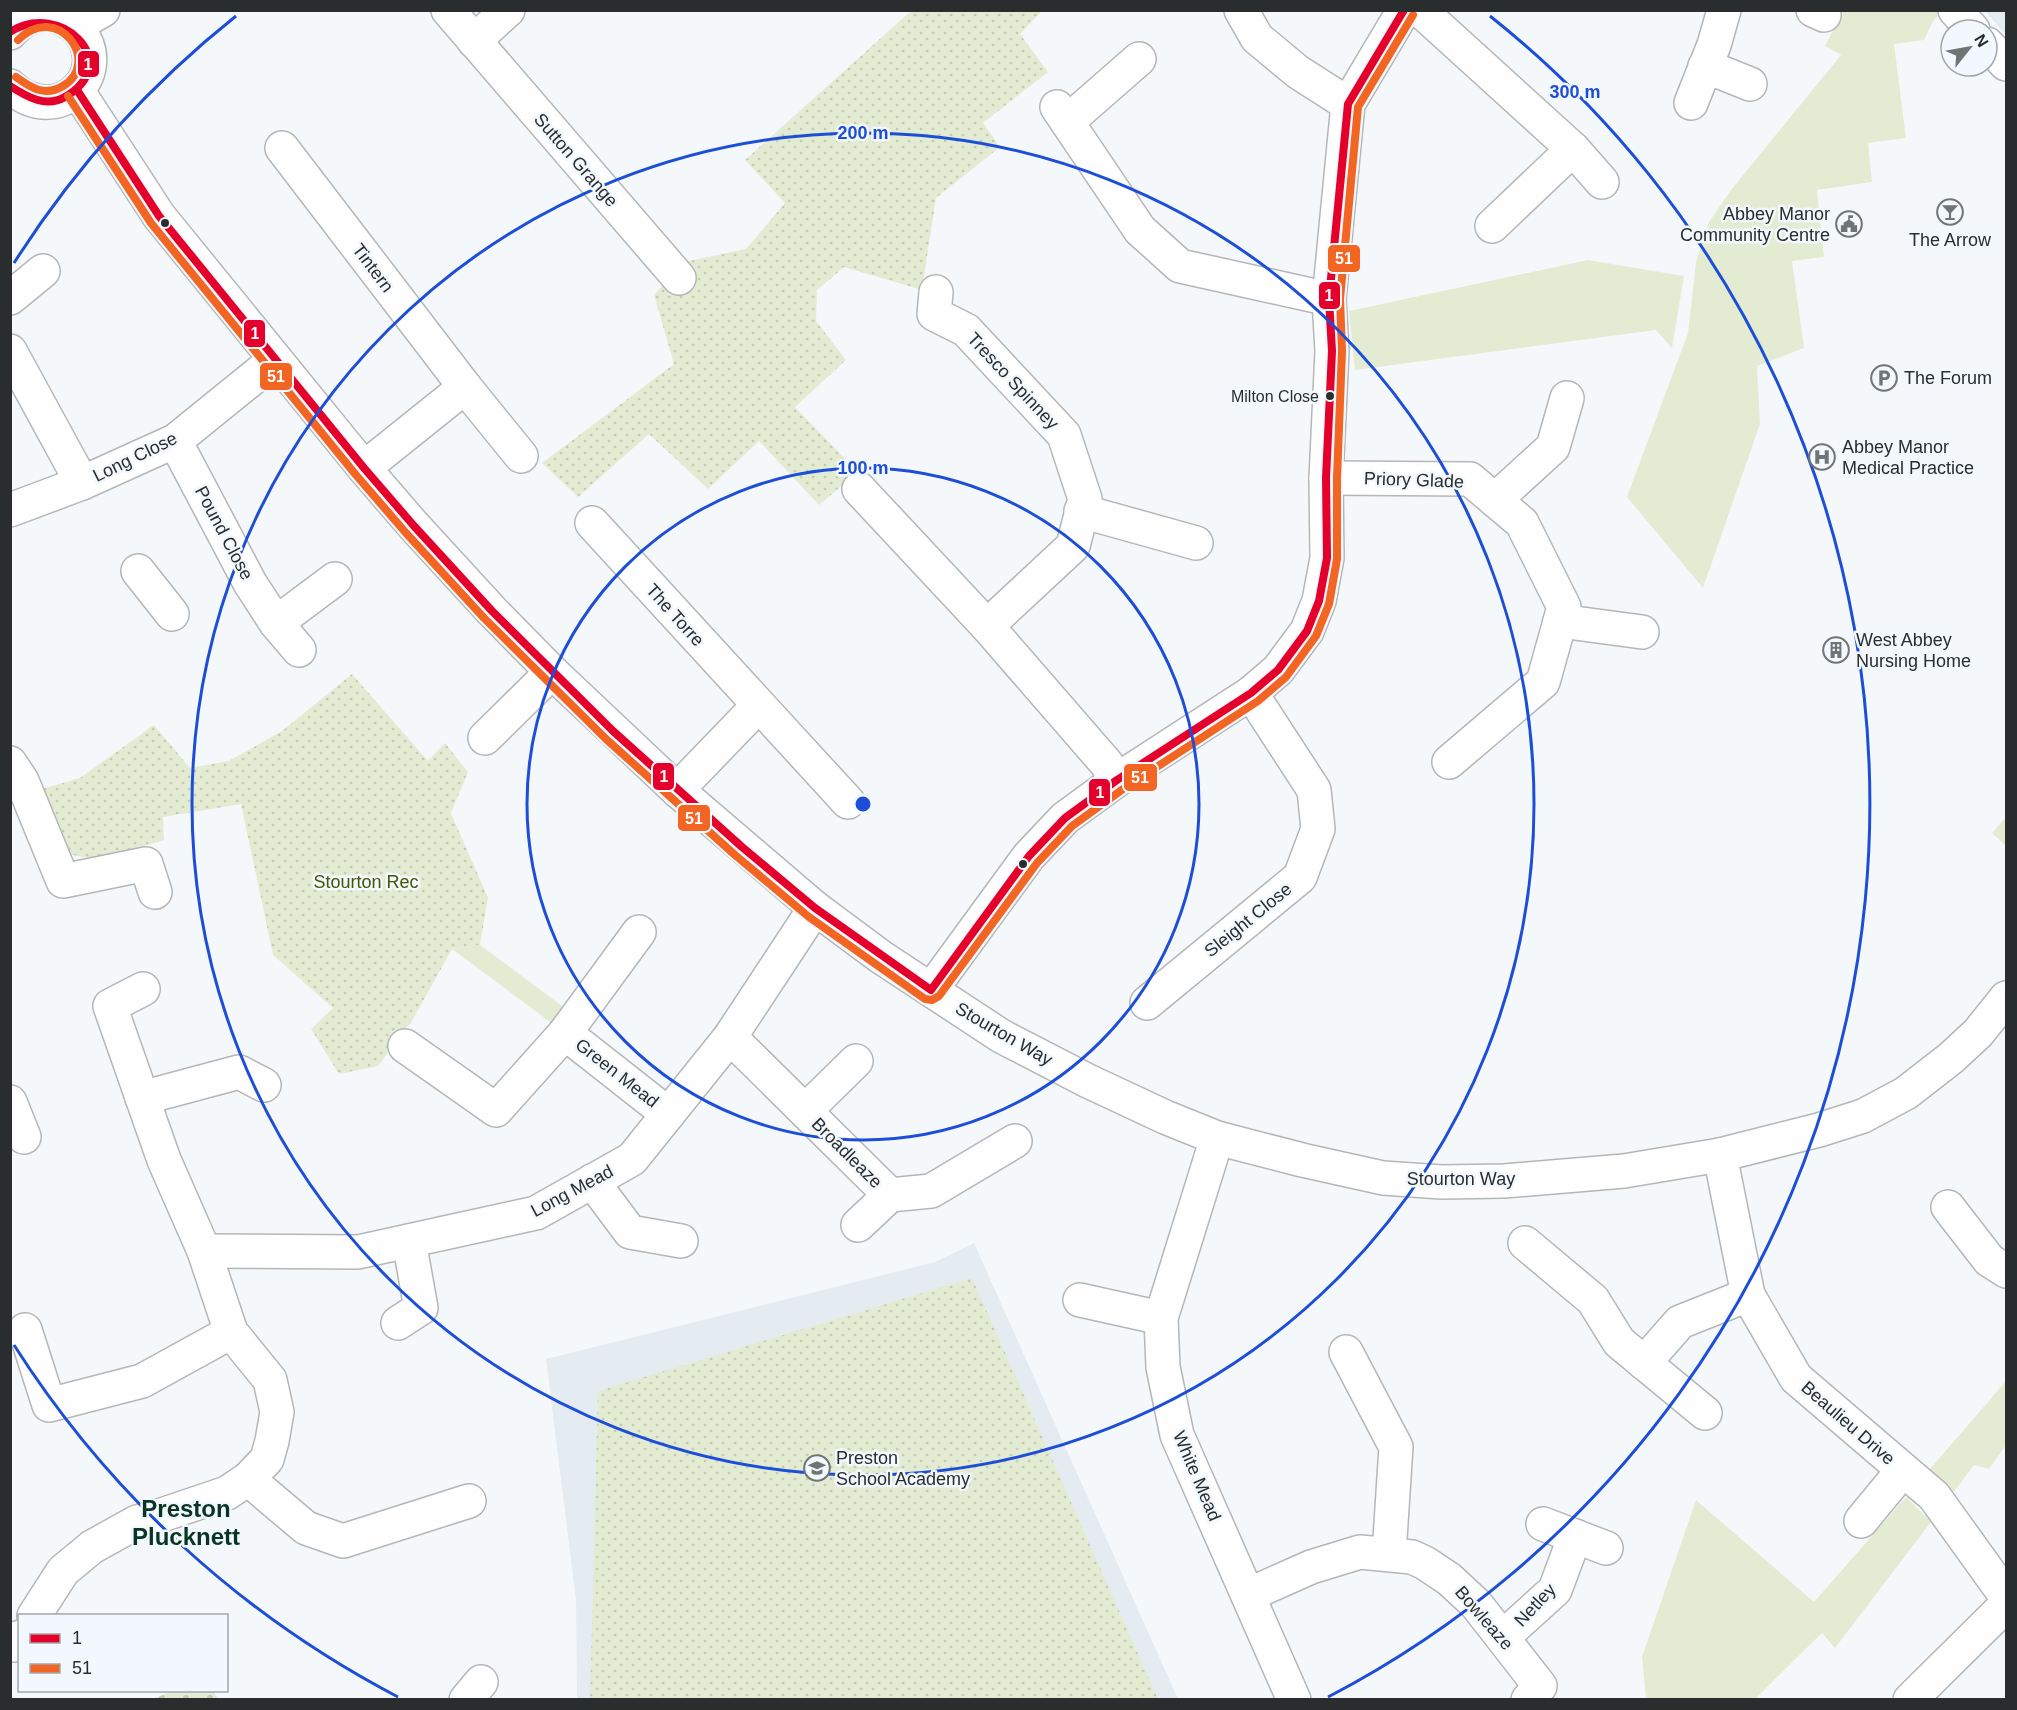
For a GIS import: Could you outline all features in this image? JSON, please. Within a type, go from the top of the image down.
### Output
[{"type":"street","points":[[75,26],[103,10]]},
{"type":"street","name":"Sutton Grange","points":[[448,10],[679,278]]},
{"type":"street","points":[[474,41],[508,10]]},
{"type":"street","points":[[1240,10],[1257,38],[1298,72],[1348,104]]},
{"type":"street","points":[[931,990],[1029,856],[1065,818],[1117,780],[1251,693],[1278,670],[1307,631],[1319,601],[1327,558],[1326,478],[1332,351],[1329,298],[1348,104],[1404,10]]},
{"type":"street","points":[[1420,10],[1573,149],[1602,182]]},
{"type":"street","points":[[1691,103],[1724,10]]},
{"type":"street","points":[[10,33],[27,19],[39,15],[52,15],[75,26],[84,38],[89,58],[85,79],[67,98],[43,103],[14,95]]},
{"type":"street","points":[[1139,59],[1062,114],[1140,230],[1180,266],[1329,298]]},
{"type":"street","points":[[1705,66],[1750,84]]},
{"type":"street","name":"Stourton Way","points":[[77,90],[159,216],[275,360],[414,526],[552,672],[677,790],[815,908],[1001,1036],[1155,1113],[1217,1138],[1383,1178],[1442,1182],[1504,1181],[1624,1171],[1720,1155],[1819,1131],[1863,1116],[1906,1093],[1956,1053],[1978,1033],[2007,998]]},
{"type":"street","name":"Tintern","points":[[282,148],[465,387],[521,455]]},
{"type":"street","points":[[1492,226],[1573,149]]},
{"type":"street","points":[[10,298],[44,271]]},
{"type":"street","name":"Tresco Spinney","points":[[936,292],[934,314],[966,330],[1064,435],[1085,498],[1073,546],[987,626]]},
{"type":"street","points":[[10,351],[82,483]]},
{"type":"street","name":"Long Close","points":[[10,510],[82,483],[175,441],[275,360]]},
{"type":"street","points":[[364,468],[465,387]]},
{"type":"street","points":[[1495,500],[1553,447],[1567,398]]},
{"type":"street","name":"Pound Close","points":[[175,441],[250,583],[276,623],[300,650]]},
{"type":"street","name":"Priory Glade","points":[[1326,478],[1470,479],[1522,523],[1564,607],[1543,682],[1449,762]]},
{"type":"street","points":[[859,489],[987,626],[1106,763],[1117,780]]},
{"type":"street","points":[[1082,511],[1196,543]]},
{"type":"street","name":"The Torre","points":[[595,521],[758,706],[848,802]]},
{"type":"street","points":[[138,571],[172,614]]},
{"type":"street","points":[[276,623],[335,579]]},
{"type":"street","points":[[1560,621],[1642,632]]},
{"type":"street","points":[[485,738],[552,672]]},
{"type":"street","name":"Sleight Close","points":[[1147,1003],[1300,877],[1318,830],[1314,790],[1251,693]]},
{"type":"street","points":[[677,790],[758,706]]},
{"type":"street","points":[[10,763],[22,781],[63,881],[146,864],[154,892]]},
{"type":"street","name":"Long Mead","points":[[204,1251],[358,1252],[536,1213],[632,1159],[730,1037],[815,908]]},
{"type":"street","name":"Green Mead","points":[[405,1046],[496,1110],[565,1033],[639,932]]},
{"type":"street","points":[[35,1614],[63,1570],[92,1547],[137,1522],[227,1493],[248,1479],[267,1459],[277,1412],[270,1380],[231,1332],[204,1251],[164,1160],[105,1005],[143,990]]},
{"type":"street","name":"Green Mead","points":[[565,1033],[669,1114]]},
{"type":"street","name":"Broadleaze","points":[[730,1037],[890,1195]]},
{"type":"street","name":"Broadleaze","points":[[805,1111],[856,1061]]},
{"type":"street","points":[[142,1098],[240,1072],[264,1085]]},
{"type":"street","name":"White Mead","points":[[1217,1138],[1161,1318],[1163,1367],[1177,1435],[1294,1700]]},
{"type":"street","name":"Broadleaze","points":[[858,1225],[890,1195],[931,1191],[1015,1141]]},
{"type":"street","name":"Beaulieu Drive","points":[[1720,1155],[1748,1295],[1796,1378],[1934,1496],[2007,1596]]},
{"type":"street","points":[[592,1181],[630,1232],[681,1241]]},
{"type":"street","points":[[1948,1207],[1989,1260],[2007,1271]]},
{"type":"street","points":[[398,1323],[421,1308],[409,1241]]},
{"type":"street","points":[[1525,1243],[1593,1300],[1619,1342],[1705,1413]]},
{"type":"street","points":[[1644,1363],[1680,1322],[1748,1295]]},
{"type":"street","points":[[1080,1300],[1161,1318]]},
{"type":"street","points":[[25,1330],[49,1405],[142,1382],[231,1332]]},
{"type":"street","points":[[1346,1352],[1396,1447],[1389,1554]]},
{"type":"street","points":[[1861,1521],[1903,1470]]},
{"type":"street","points":[[248,1479],[306,1528],[343,1541],[469,1501]]},
{"type":"street","points":[[1543,1524],[1606,1548]]},
{"type":"street","name":"Netley","points":[[1503,1637],[1555,1590],[1575,1536]]},
{"type":"street","name":"Bowleaze","points":[[1248,1595],[1311,1567],[1359,1552],[1412,1557],[1449,1579],[1476,1604],[1503,1637],[1534,1693]]},
{"type":"street","points":[[1910,1700],[2007,1605]]},
{"type":"shaded area","points":[[1985,11],[2006,11],[2006,35],[1999,27],[1999,18],[1991,18]]},
{"type":"shaded area","name":"Preston School Academy","points":[[974,1243],[1178,1699],[577,1699],[576,1600],[546,1359],[935,1262]]},
{"type":"green space","points":[[911,11],[1042,11],[1020,34],[1048,72],[983,123],[1000,147],[936,198],[922,290],[844,267],[817,290],[816,321],[846,360],[795,407],[858,472],[819,505],[759,441],[708,489],[649,434],[578,497],[542,463],[674,364],[654,295],[684,262],[746,249],[785,203],[745,160]]},
{"type":"green space","points":[[1843,11],[1942,11],[1933,21],[1924,40],[1894,44],[1906,138],[1868,143],[1872,182],[1817,190],[1824,257],[1792,261],[1804,348],[1757,366],[1760,424],[1703,588],[1627,497],[1688,333],[1696,262],[1709,222],[1731,190],[1841,55],[1825,46]]},
{"type":"green space","points":[[1588,260],[1684,276],[1672,348],[1656,330],[1355,370],[1349,311]]},
{"type":"green space","name":"Stourton Rec","points":[[352,674],[428,761],[445,743],[468,772],[451,813],[488,898],[480,945],[452,949],[413,1019],[378,1066],[339,1074],[311,1029],[333,1008],[273,955],[241,804],[163,817],[164,840],[113,855],[86,857],[75,855],[62,846],[38,790],[80,778],[154,725],[190,768],[229,761],[282,731]]},
{"type":"green space","points":[[2006,817],[2006,846],[1992,833]]},
{"type":"green space","points":[[480,945],[566,1009],[553,1024],[452,949]]},
{"type":"green space","name":"Preston School Academy","points":[[972,1278],[1158,1699],[590,1699],[598,1391]]},
{"type":"green space","points":[[2006,1381],[2006,1445],[1989,1469],[1974,1465],[1947,1501],[1924,1476]]},
{"type":"green space","points":[[1906,1497],[1931,1522],[1835,1648],[1822,1633],[1755,1699],[1646,1699],[1642,1657],[1696,1500],[1814,1602]]},
{"type":"green space","points":[[170,1692],[214,1692],[218,1699],[153,1699]]},
{"type":"transit line","name":"1","points":[[77,90],[159,216],[364,468],[492,611],[613,731],[742,847],[815,908],[931,990],[1029,856],[1065,818],[1117,780],[1251,693],[1278,670],[1307,631],[1319,601],[1327,558],[1326,478],[1332,351],[1329,299],[1348,104],[1404,10]]},
{"type":"transit line","name":"51","points":[[68,96],[151,223],[356,475],[484,618],[606,739],[735,855],[809,917],[925,999],[932,1000],[939,996],[1037,863],[1072,826],[1123,789],[1258,701],[1286,677],[1316,636],[1329,604],[1337,559],[1337,478],[1342,351],[1340,299],[1358,107],[1413,15]]},
{"type":"transit line","name":"1","points":[[10,32],[29,24],[48,24],[65,29],[79,39],[87,53],[89,68],[82,83],[58,100],[37,100],[10,86]]},
{"type":"transit line","name":"51","points":[[16,77],[33,88],[50,91],[63,86],[74,75],[78,63],[77,50],[70,39],[60,31],[47,27],[33,30],[18,40]]},
{"type":"place","name":"The Arrow","points":[[1950,212]]},
{"type":"place","name":"Abbey Manor Community Centre","points":[[1849,224]]},
{"type":"place","name":"The Forum","points":[[1884,378]]},
{"type":"place","name":"Milton Close","points":[[1330,396]]},
{"type":"place","name":"Abbey Manor Medical Practice","points":[[1822,457]]},
{"type":"place","name":"West Abbey Nursing Home","points":[[1836,650]]},
{"type":"place","name":"Preston School Academy","points":[[817,1468]]},
{"type":"district","name":"Preston Plucknett","points":[[186,1522]]}]
